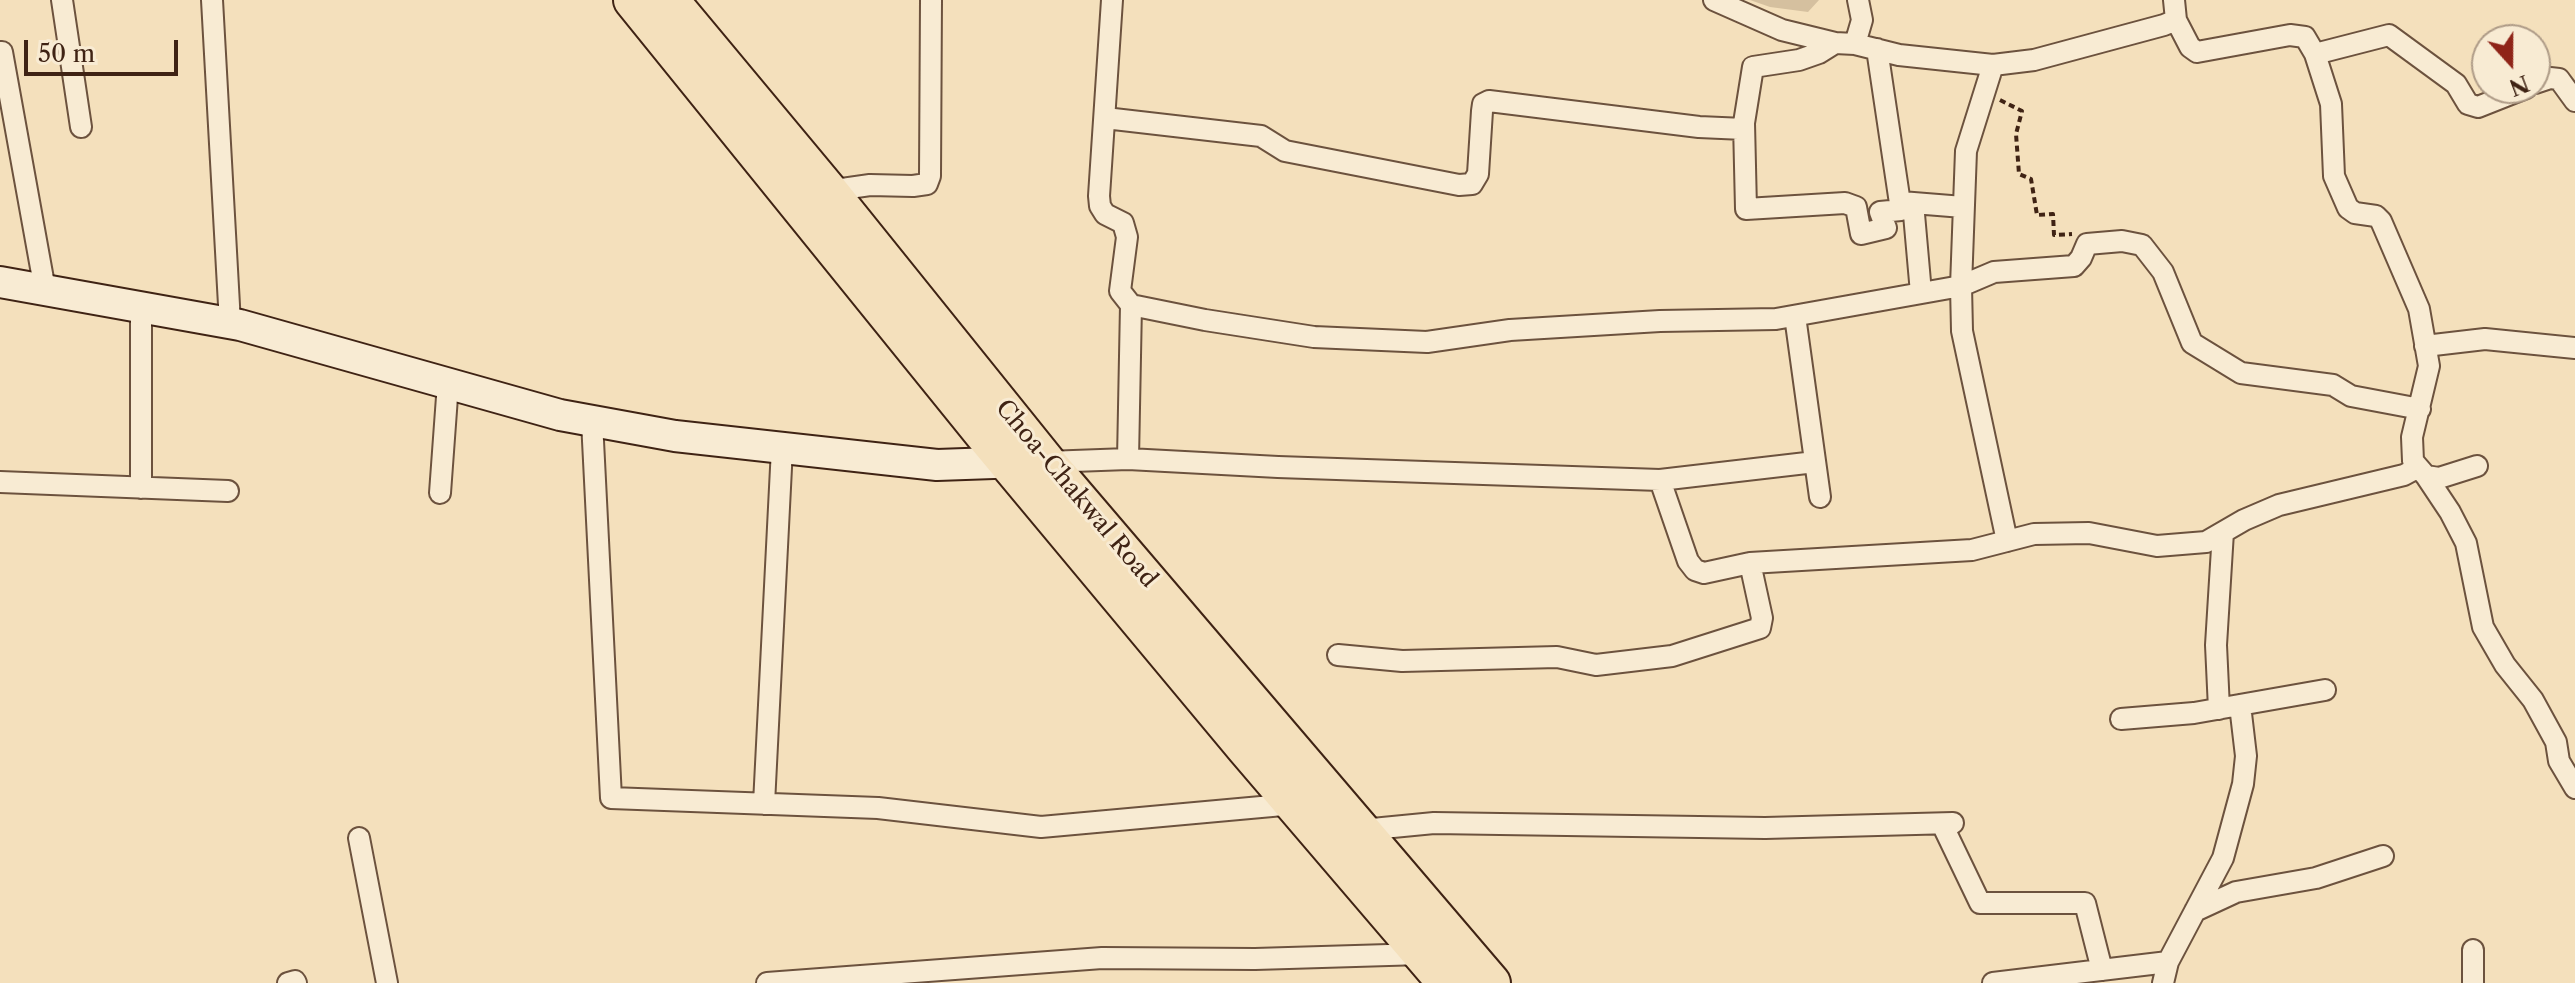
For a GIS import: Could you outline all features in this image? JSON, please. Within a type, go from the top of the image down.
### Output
[{"type":"highway","points":[[633,0],[1008,462],[1447,983]]},
{"type":"highway","name":"Choa-Chakwal Road","points":[[669,0],[828,191],[1046,462],[1491,983]]},
{"type":"street","points":[[62,0],[81,127]]},
{"type":"street","points":[[212,0],[230,323]]},
{"type":"street","points":[[828,191],[870,185],[927,184],[930,176],[931,0]]},
{"type":"street","points":[[1112,0],[1100,206],[1105,214],[1123,223],[1127,237],[1120,291],[1131,305],[1128,459]]},
{"type":"street","points":[[1714,0],[1782,30],[1899,55],[1993,65],[2034,60],[2164,25],[2175,10]]},
{"type":"street","points":[[1858,0],[1862,20],[1845,44],[1799,60],[1753,67],[1744,129],[1746,209],[1845,203],[1856,207],[1861,234],[1886,228],[1880,212],[1901,210],[1907,203]]},
{"type":"street","points":[[2175,10],[2190,47],[2197,52],[2290,35],[2305,37],[2315,54],[2331,104],[2334,176],[2348,208],[2355,213],[2376,216],[2381,221],[2419,309],[2429,366],[2412,437],[2413,461],[2450,512],[2466,543],[2483,627],[2505,665],[2533,700],[2556,742],[2559,761],[2575,788]]},
{"type":"street","points":[[2315,54],[2389,35],[2456,84],[2468,104],[2478,107],[2487,104]]},
{"type":"street","points":[[1877,49],[1921,293]]},
{"type":"street","points":[[0,52],[45,290]]},
{"type":"street","points":[[1993,65],[1966,151],[1962,331],[2007,541]]},
{"type":"street","points":[[2551,78],[2559,79],[2575,101]]},
{"type":"street","points":[[1105,118],[1261,136],[1285,151],[1459,185],[1472,184],[1478,174],[1483,104],[1489,101],[1699,127],[1744,129]]},
{"type":"street","points":[[1907,203],[1963,207]]},
{"type":"street","points":[[1131,305],[1314,337],[1427,342],[1510,330],[1660,321],[1776,319],[1961,286],[1994,272],[2074,266],[2087,244],[2122,241],[2142,245],[2163,272],[2192,343],[2241,373],[2333,385],[2351,396],[2420,409]]},
{"type":"street","points":[[0,282],[230,323],[560,415],[675,436],[937,465],[1128,459],[1660,480],[1815,462]]},
{"type":"street","points":[[141,308],[141,488]]},
{"type":"street","points":[[1795,316],[1820,497]]},
{"type":"street","points":[[2425,346],[2485,339],[2575,348]]},
{"type":"street","points":[[440,493],[448,383]]},
{"type":"street","points":[[592,421],[611,798],[878,808],[1041,827],[1294,804]]},
{"type":"street","points":[[764,804],[782,448]]},
{"type":"street","points":[[1660,480],[1688,561],[1695,570],[1704,573],[1750,563],[1972,550],[2034,534],[2089,533],[2157,546],[2206,542],[2279,505],[2404,475],[2422,472],[2439,478],[2477,466]]},
{"type":"street","points":[[0,482],[228,491]]},
{"type":"street","points":[[2163,983],[2168,962],[2223,858],[2243,784],[2246,756],[2230,707],[2216,645],[2223,532]]},
{"type":"street","points":[[1338,655],[1402,661],[1557,657],[1596,665],[1672,656],[1760,628],[1762,618],[1750,563]]},
{"type":"street","points":[[2121,719],[2230,707],[2325,690]]},
{"type":"street","points":[[1362,830],[1434,823],[1750,828],[1948,824],[1980,903],[2085,903],[2102,970]]},
{"type":"street","points":[[359,838],[387,983]]},
{"type":"street","points":[[2195,911],[2236,892],[2316,878],[2383,856]]},
{"type":"street","points":[[2473,950],[2473,983]]},
{"type":"street","points":[[767,983],[1102,958],[1255,959],[1422,954]]},
{"type":"street","points":[[1993,983],[2168,962]]},
{"type":"street","points":[[288,983],[296,983]]},
{"type":"path","points":[[1983,96],[2022,111],[2016,134],[2019,174],[2031,179],[2037,215],[2053,214],[2054,235],[2076,234],[2087,244]]},
{"type":"shaded area","points":[[1750,0],[1819,0],[1808,12],[1770,7]]}]
